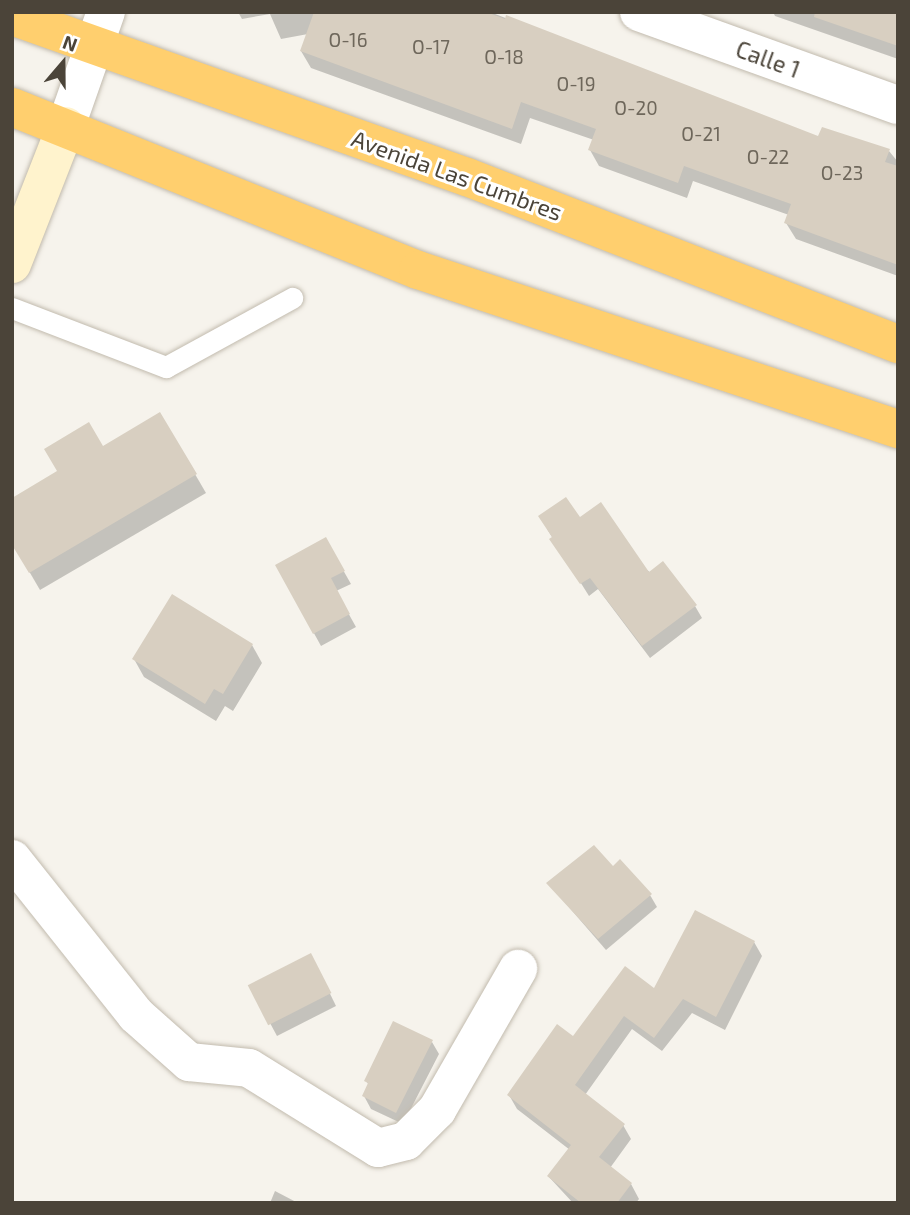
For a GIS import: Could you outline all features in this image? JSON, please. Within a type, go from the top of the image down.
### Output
[{"type":"highway","name":"Avenida Las Cumbres","points":[[12,16],[101,28],[467,177],[898,344]]},
{"type":"highway","points":[[12,107],[66,126],[418,270],[898,429]]},
{"type":"street","name":"Calle 1","points":[[639,12],[898,105]]},
{"type":"street","points":[[12,264],[101,28]]},
{"type":"street","points":[[12,859],[136,1015],[189,1062],[249,1068],[378,1148],[406,1141],[437,1110],[518,969]]},
{"type":"lane","points":[[12,307],[166,368],[292,298]]},
{"type":"building","points":[[314,12],[486,12],[505,19],[506,15],[818,136],[822,127],[890,149],[885,162],[898,166],[898,265],[784,223],[791,204],[684,166],[678,183],[588,150],[596,129],[521,102],[512,129],[300,51]]},
{"type":"building","points":[[815,12],[898,12],[898,46],[814,17]]},
{"type":"building","points":[[160,412],[197,474],[29,573],[12,545],[12,498],[57,471],[44,449],[89,422],[103,446]]},
{"type":"building","points":[[566,497],[580,517],[601,502],[649,572],[663,561],[697,605],[642,646],[590,578],[580,584],[549,539],[552,537],[538,516]]},
{"type":"building","points":[[326,537],[345,571],[331,578],[350,614],[313,634],[275,565]]},
{"type":"building","points":[[172,594],[253,644],[223,694],[214,689],[205,704],[132,659]]},
{"type":"building","points":[[594,845],[613,866],[620,859],[652,894],[598,939],[546,883]]},
{"type":"building","points":[[695,910],[755,941],[716,1017],[683,999],[654,1038],[624,1016],[575,1085],[625,1124],[599,1157],[632,1183],[617,1203],[581,1203],[547,1176],[571,1145],[507,1095],[557,1024],[573,1036],[625,966],[654,988]]},
{"type":"building","points":[[311,953],[331,993],[268,1025],[248,985]]},
{"type":"building","points":[[393,1021],[433,1040],[396,1113],[362,1096],[368,1083],[364,1081]]}]
